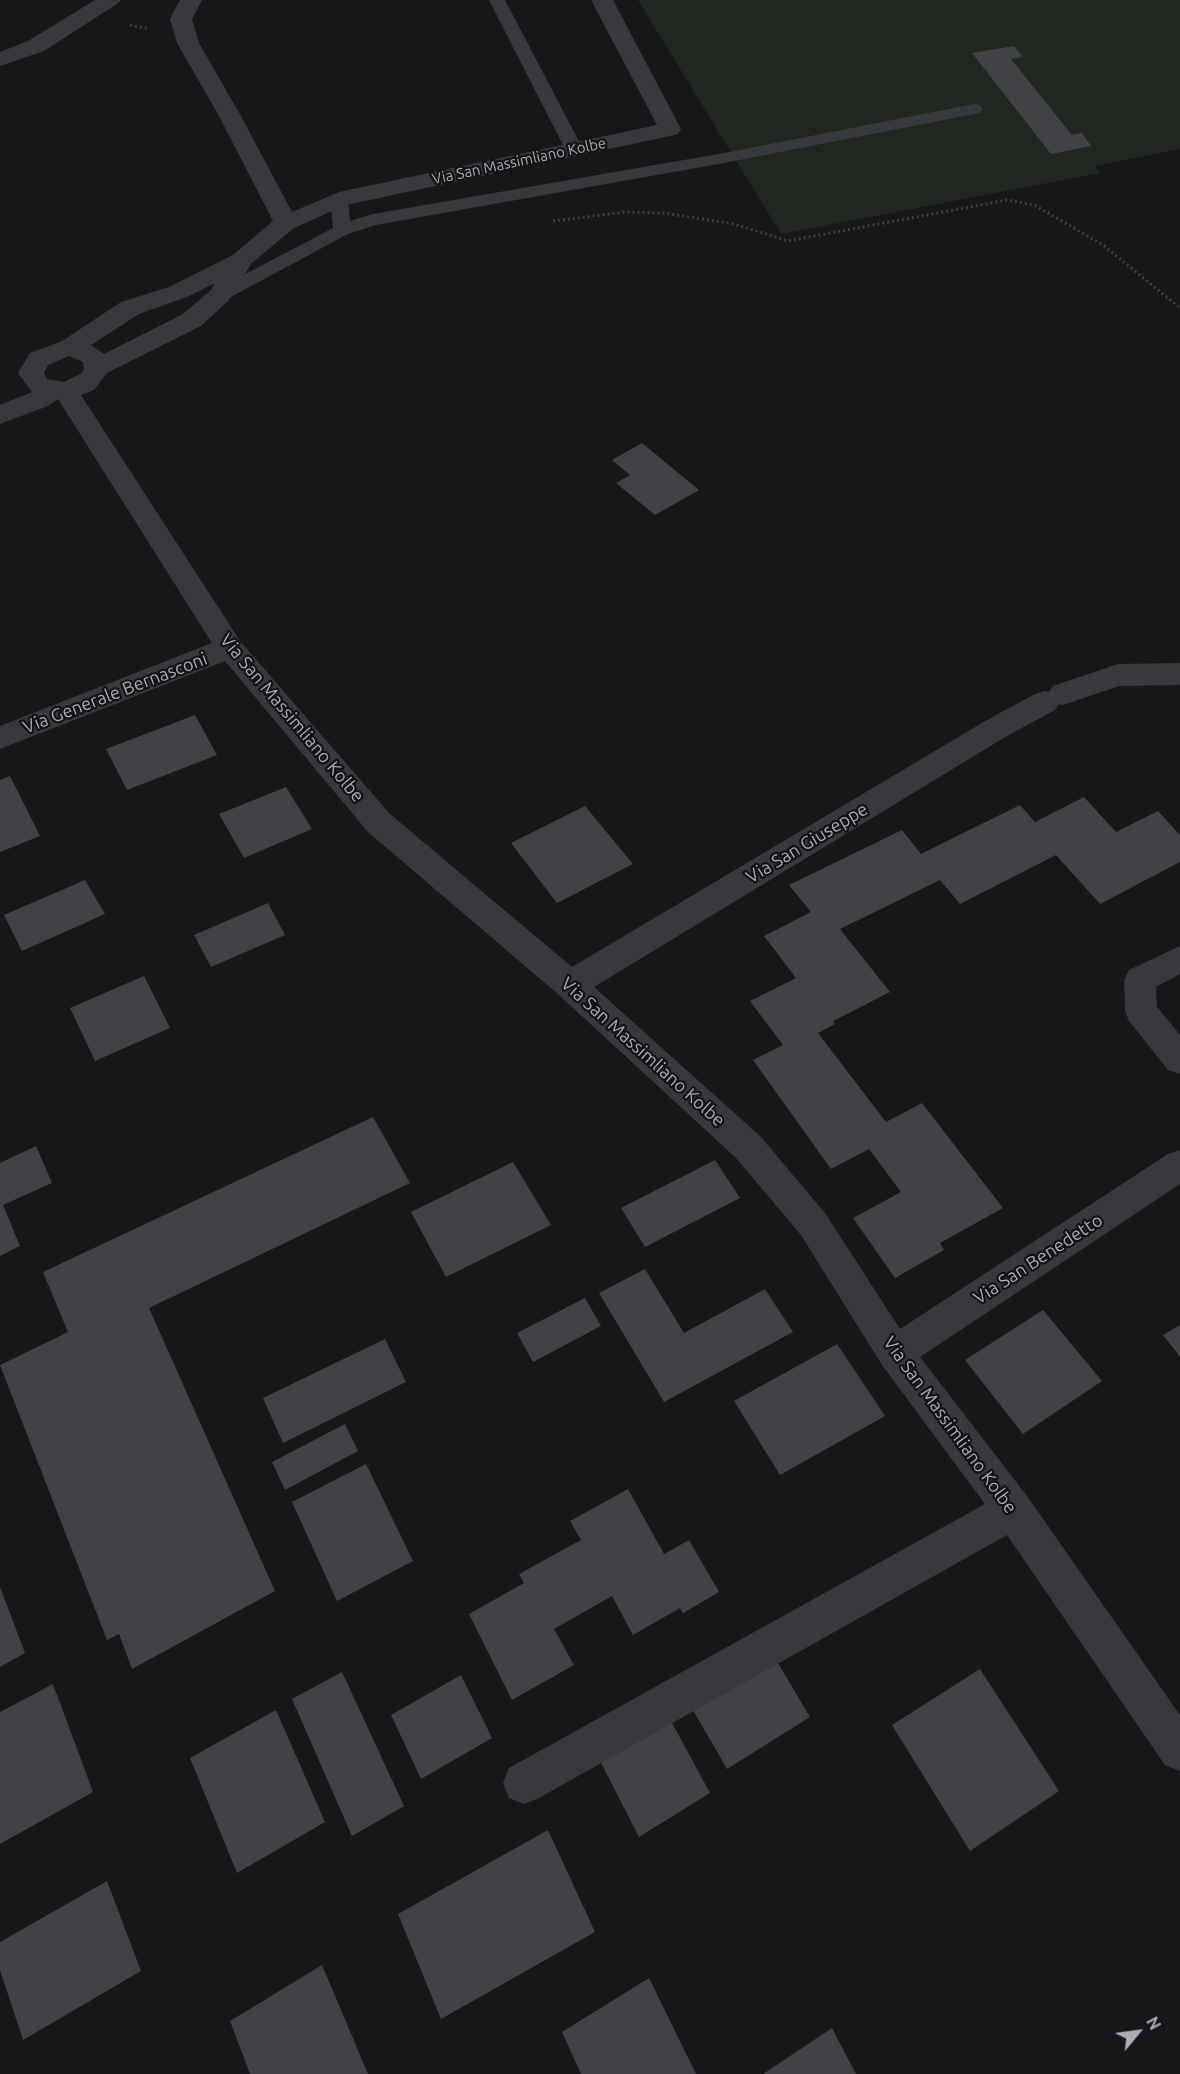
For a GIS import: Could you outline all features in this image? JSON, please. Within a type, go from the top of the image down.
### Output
[{"type":"street","points":[[0,59],[36,46],[110,0]]},
{"type":"street","points":[[191,0],[181,19],[188,43],[230,116],[286,223]]},
{"type":"street","name":"Via San Massimliano Kolbe","points":[[69,348],[130,308],[178,292],[241,260],[286,223],[339,199],[670,129],[602,0]]},
{"type":"street","name":"Via San Massimliano Kolbe","points":[[97,368],[192,320],[220,294],[241,260]]},
{"type":"street","points":[[0,414],[39,400],[58,390],[85,384],[92,378],[97,368],[94,358],[88,353],[69,348],[48,353],[34,365],[31,373],[33,380],[38,385],[58,390]]},
{"type":"street","name":"Via San Massimliano Kolbe","points":[[58,390],[230,648],[379,824],[570,985],[748,1147],[813,1224],[896,1353],[1013,1510],[1180,1750]]},
{"type":"street","name":"Via Generale Bernasconi","points":[[0,738],[230,648]]},
{"type":"street","name":"Via San Giuseppe","points":[[570,985],[997,728],[1054,698],[1118,675],[1180,674]]},
{"type":"street","points":[[1180,959],[1140,980],[1141,1011],[1180,1060]]},
{"type":"street","name":"Via San Benedetto","points":[[896,1353],[1180,1164]]},
{"type":"street","points":[[524,1783],[1013,1510]]},
{"type":"lane","points":[[497,0],[574,149]]},
{"type":"lane","points":[[220,294],[342,230],[373,220],[724,158],[974,110]]},
{"type":"lane","points":[[339,199],[342,230]]},
{"type":"path","points":[[85,15],[153,30]]},
{"type":"path","points":[[542,222],[625,212],[664,213],[734,224],[788,241],[1007,200],[1034,205],[1103,245],[1180,308]]},
{"type":"shaded area","points":[[638,0],[1180,0],[1180,149],[1095,166],[1100,173],[781,234]]},
{"type":"building","points":[[1014,46],[1023,57],[1011,59],[1072,135],[1082,133],[1091,146],[1051,154],[972,53]]},
{"type":"building","points":[[642,443],[699,490],[655,515],[616,483],[630,475],[612,460]]},
{"type":"building","points":[[195,715],[217,755],[127,790],[106,749]]},
{"type":"building","points":[[10,776],[40,836],[0,852],[0,780]]},
{"type":"building","points":[[286,787],[312,829],[244,858],[219,814]]},
{"type":"building","points":[[1084,797],[1116,832],[1158,811],[1180,835],[1180,862],[1100,904],[1056,855],[960,904],[940,880],[840,929],[890,992],[833,1021],[835,1024],[818,1033],[886,1122],[922,1103],[1003,1208],[940,1243],[944,1250],[895,1278],[853,1218],[901,1192],[869,1149],[831,1169],[753,1060],[783,1045],[750,1001],[796,978],[764,936],[811,912],[789,885],[902,830],[921,854],[1020,805],[1035,822]]},
{"type":"building","points":[[585,806],[633,864],[557,903],[511,843]]},
{"type":"building","points":[[85,880],[105,914],[22,951],[4,915]]},
{"type":"building","points":[[268,903],[285,935],[211,967],[194,935]]},
{"type":"building","points":[[144,976],[170,1028],[95,1061],[70,1008]]},
{"type":"building","points":[[373,1117],[410,1183],[149,1308],[275,1591],[132,1669],[119,1634],[107,1640],[0,1365],[68,1332],[43,1272]]},
{"type":"building","points":[[36,1146],[52,1183],[3,1205],[20,1246],[0,1256],[0,1163]]},
{"type":"building","points":[[715,1160],[740,1198],[645,1247],[621,1208]]},
{"type":"building","points":[[513,1162],[551,1225],[446,1277],[411,1212]]},
{"type":"building","points":[[645,1269],[684,1333],[765,1289],[793,1332],[664,1402],[599,1293]]},
{"type":"building","points":[[585,1298],[601,1326],[533,1362],[517,1333]]},
{"type":"building","points":[[1043,1310],[1102,1381],[1023,1434],[965,1360]]},
{"type":"building","points":[[1180,1325],[1180,1357],[1163,1335]]},
{"type":"building","points":[[385,1339],[406,1382],[283,1443],[263,1398]]},
{"type":"building","points":[[837,1344],[885,1416],[780,1475],[734,1401]]},
{"type":"building","points":[[345,1424],[358,1451],[285,1490],[272,1462]]},
{"type":"building","points":[[366,1464],[413,1561],[337,1601],[292,1502]]},
{"type":"building","points":[[628,1489],[664,1554],[689,1540],[719,1592],[683,1613],[680,1608],[633,1635],[612,1596],[554,1629],[574,1665],[512,1700],[469,1614],[524,1583],[519,1574],[581,1540],[570,1521]]},
{"type":"building","points":[[0,1587],[25,1653],[0,1667]]},
{"type":"building","points":[[769,1648],[810,1717],[727,1769],[686,1698]]},
{"type":"building","points":[[980,1669],[1059,1791],[970,1851],[892,1725]]},
{"type":"building","points":[[342,1672],[404,1806],[352,1836],[292,1699]]},
{"type":"building","points":[[461,1675],[492,1738],[421,1779],[391,1715]]},
{"type":"building","points":[[53,1684],[93,1792],[0,1844],[0,1712]]},
{"type":"building","points":[[276,1710],[325,1822],[237,1873],[190,1758]]},
{"type":"building","points":[[665,1710],[710,1793],[639,1837],[595,1751]]},
{"type":"building","points":[[548,1830],[595,1932],[441,2019],[398,1914]]},
{"type":"building","points":[[107,1881],[141,1971],[23,2040],[0,1970],[0,1942]]},
{"type":"building","points":[[322,1965],[368,2074],[250,2074],[230,2021]]},
{"type":"building","points":[[649,1978],[696,2074],[581,2074],[562,2032]]},
{"type":"building","points":[[832,2028],[856,2074],[763,2074]]}]
